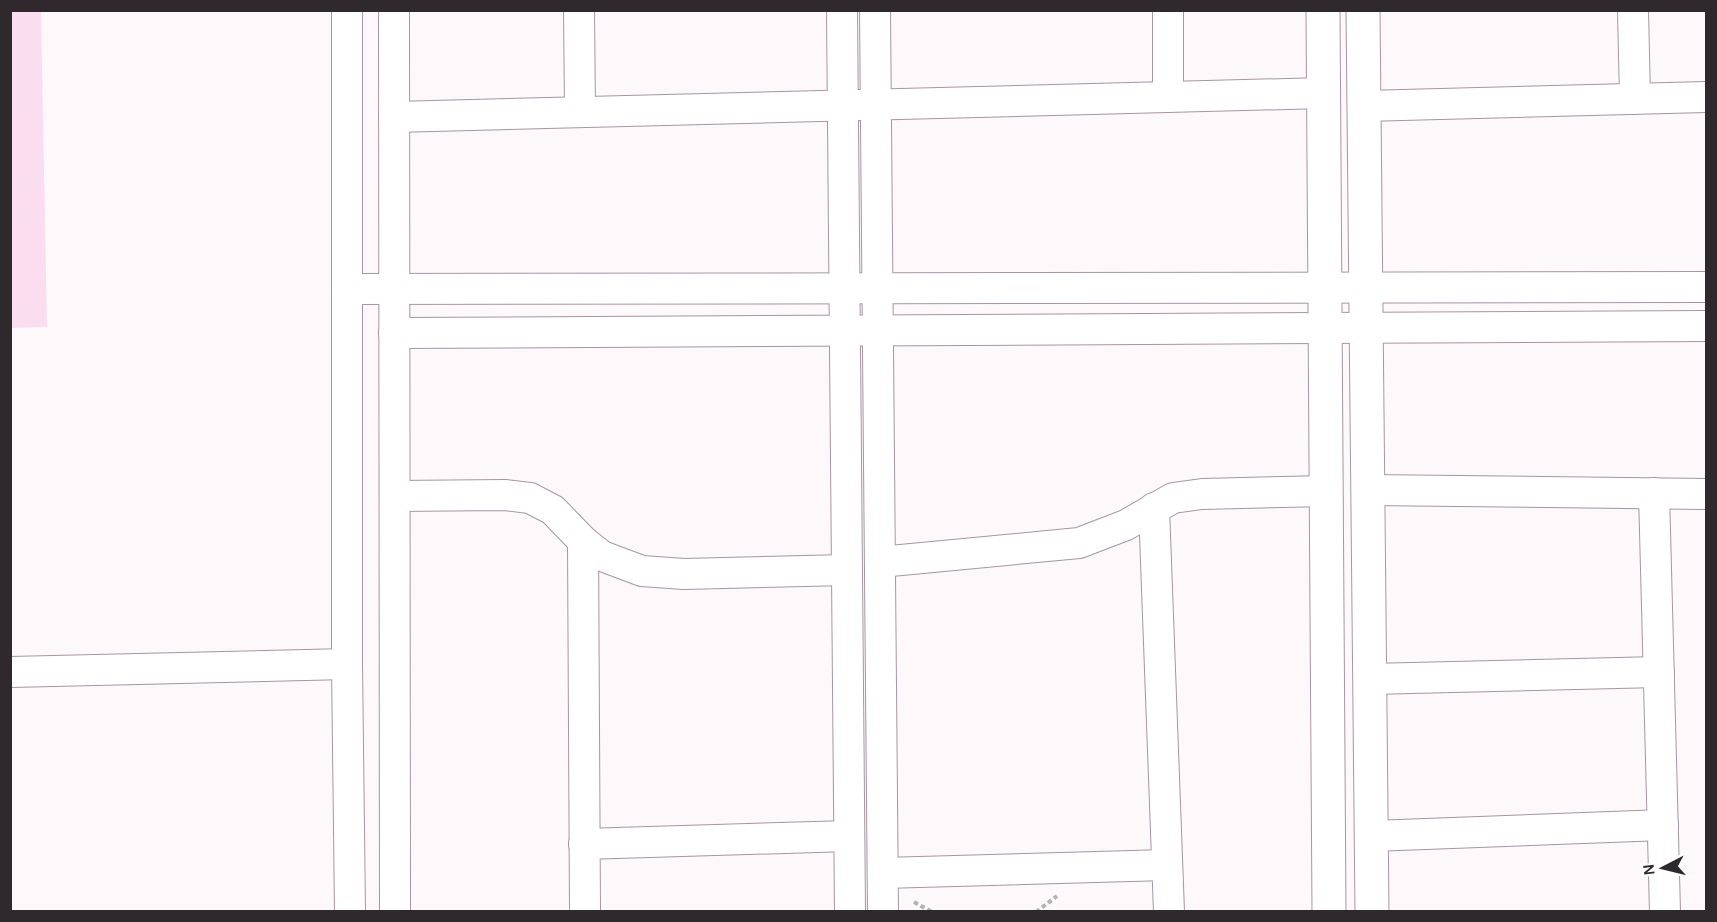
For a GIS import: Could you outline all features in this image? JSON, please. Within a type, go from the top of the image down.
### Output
[{"type":"street","points":[[347,10],[347,664],[350,912]]},
{"type":"street","points":[[394,10],[395,912]]},
{"type":"street","points":[[579,10],[580,112]]},
{"type":"street","points":[[842,10],[850,912]]},
{"type":"street","points":[[876,10],[883,912]]},
{"type":"street","points":[[1168,10],[1168,97]]},
{"type":"street","points":[[1323,10],[1329,912]]},
{"type":"street","points":[[1363,10],[1372,912]]},
{"type":"street","points":[[1633,10],[1635,99]]},
{"type":"street","points":[[394,117],[1323,93]]},
{"type":"street","points":[[1364,106],[1707,97]]},
{"type":"street","points":[[347,289],[1707,287]]},
{"type":"street","points":[[394,333],[1707,326]]},
{"type":"street","points":[[1368,490],[1707,494]]},
{"type":"street","points":[[880,562],[1079,543],[1104,536],[1173,498],[1202,494],[1327,491]]},
{"type":"street","points":[[1654,493],[1665,912]]},
{"type":"street","points":[[394,496],[506,495],[530,498],[553,510],[583,541],[602,556],[642,571],[684,574],[847,570]]},
{"type":"street","points":[[1154,508],[1169,912]]},
{"type":"street","points":[[583,541],[585,912]]},
{"type":"street","points":[[10,672],[347,664]]},
{"type":"street","points":[[1370,679],[1659,672]]},
{"type":"street","points":[[1372,836],[1663,825]]},
{"type":"street","points":[[584,844],[849,836]]},
{"type":"street","points":[[883,873],[1167,865]]},
{"type":"shaded area","points":[[10,11],[41,11],[47,327],[11,328]]}]
